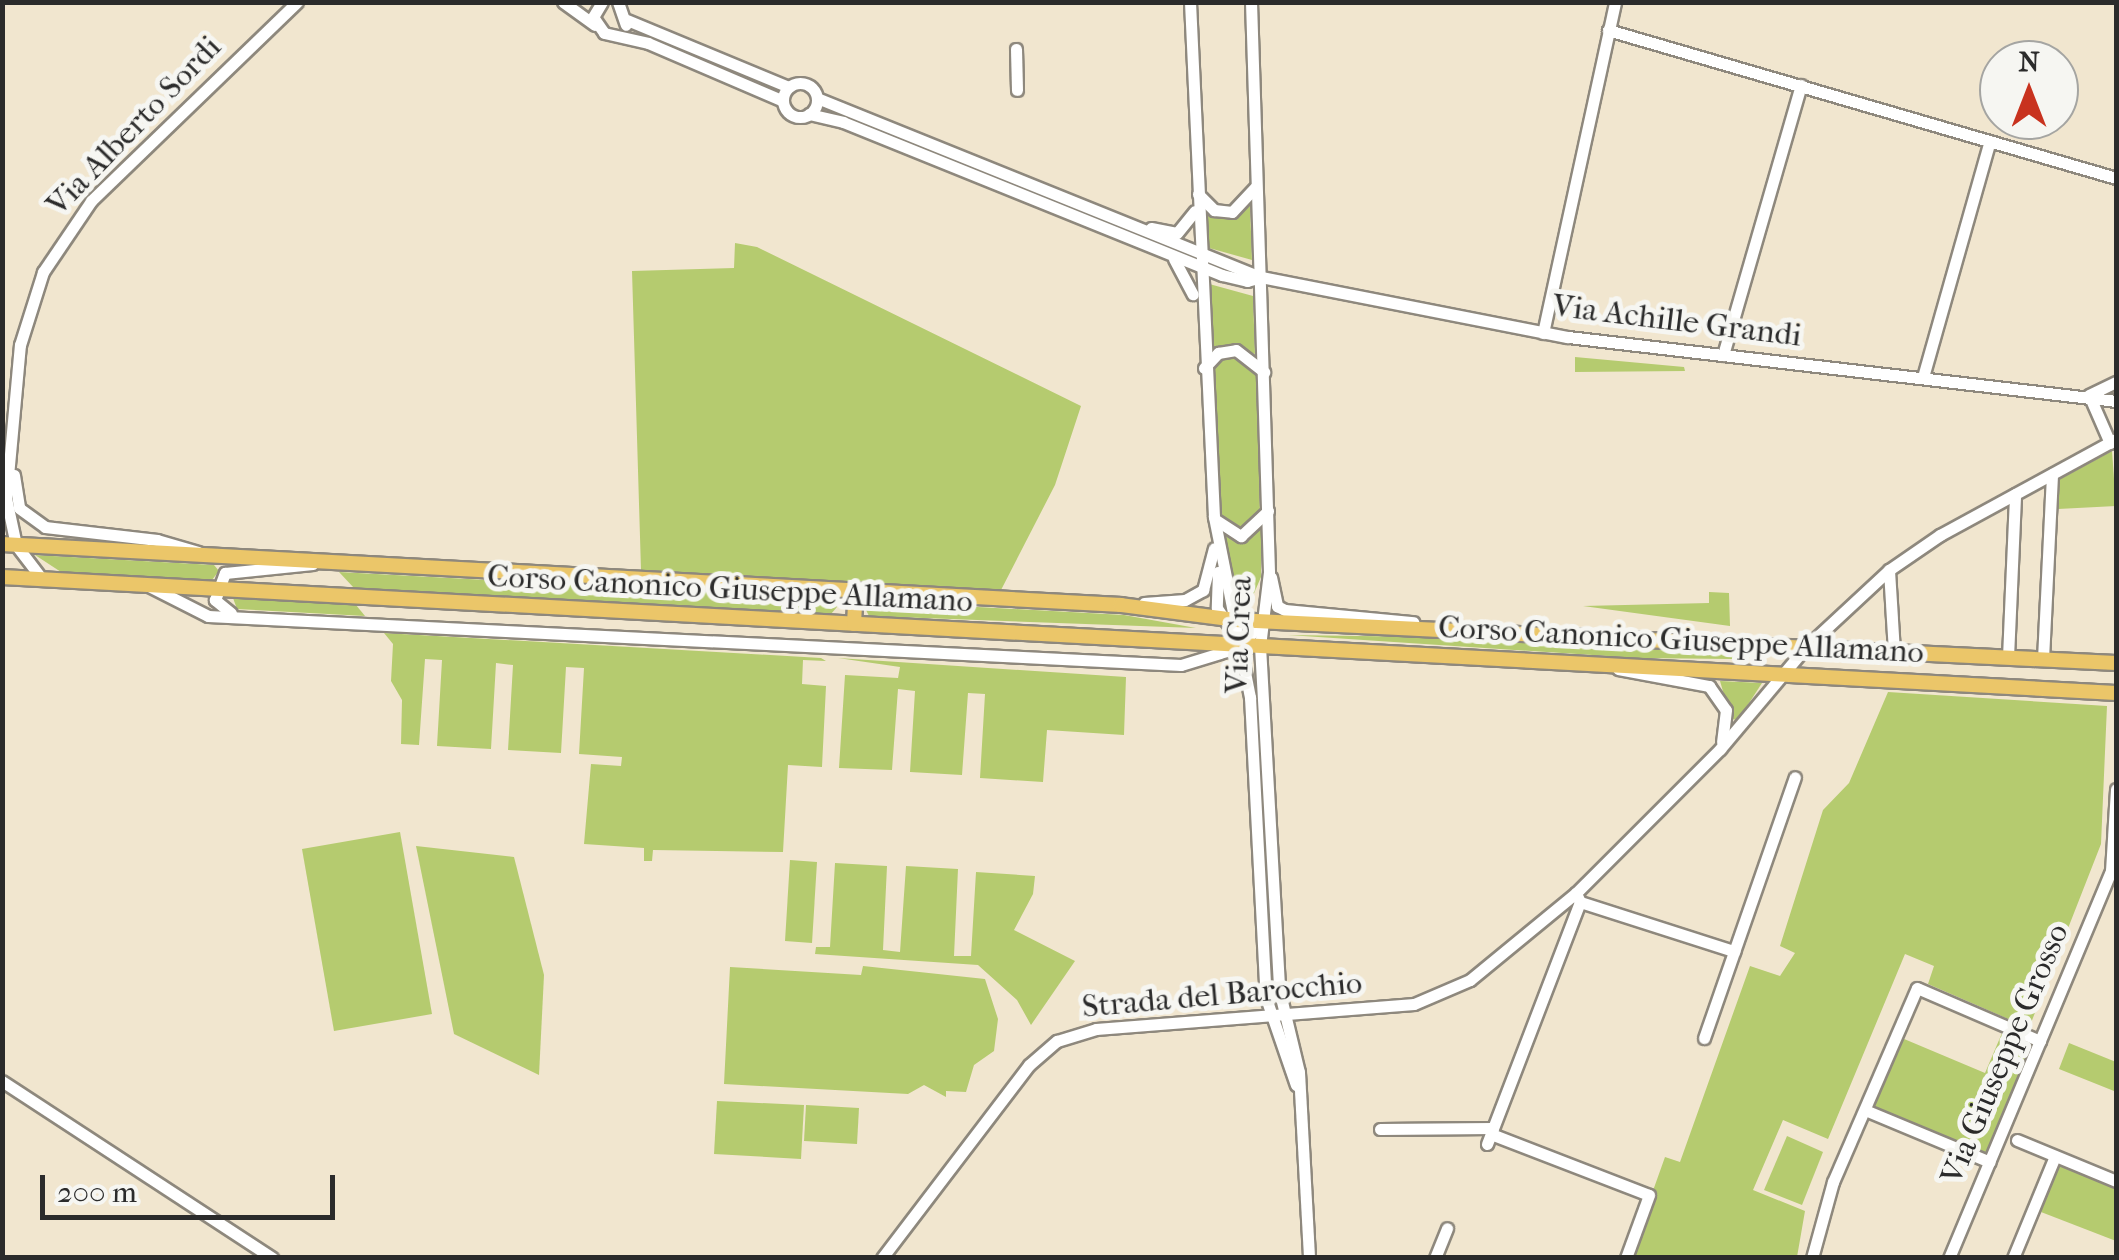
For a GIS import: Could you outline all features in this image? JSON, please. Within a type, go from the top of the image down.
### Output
[{"type":"main road","name":"Corso Canonico Giuseppe Allamano","points":[[9,545],[1121,606],[1260,622],[2116,663]]},
{"type":"main road","name":"Corso Canonico Giuseppe Allamano","points":[[2,577],[2116,694]]},
{"type":"main road","points":[[854,624],[856,591]]},
{"type":"street","name":"Via Alberto Sordi","points":[[42,580],[9,545],[6,512],[24,326],[61,239],[106,186],[296,2]]},
{"type":"street","points":[[564,2],[601,4],[594,24]]},
{"type":"street","points":[[564,2],[615,34],[783,100],[792,115],[809,114],[1088,211],[1198,260]]},
{"type":"street","points":[[618,2],[628,20],[789,87],[809,85],[817,98],[1166,253],[1261,277]]},
{"type":"street","name":"Via Crea","points":[[1190,2],[1198,260],[1216,538],[1229,620],[1242,646],[1266,998],[1298,1088]]},
{"type":"street","name":"Via Crea","points":[[1252,2],[1270,572],[1260,622],[1260,646],[1279,990],[1288,1014],[1298,1088],[1309,1258]]},
{"type":"street","points":[[1542,333],[1615,2]]},
{"type":"street","points":[[615,34],[628,20]]},
{"type":"street","points":[[1608,30],[1979,137]]},
{"type":"street","points":[[1016,49],[1018,90]]},
{"type":"street","points":[[1723,355],[1801,85]]},
{"type":"street","points":[[783,100],[789,87]]},
{"type":"street","points":[[809,114],[817,98]]},
{"type":"street","points":[[1923,377],[1990,140],[2116,178]]},
{"type":"street","points":[[1197,190],[1214,210],[1232,212],[1246,202],[1257,181]]},
{"type":"street","points":[[1088,211],[1111,212],[1172,234],[1184,229],[1197,207]]},
{"type":"street","name":"Via Crea","points":[[1166,253],[1188,275],[1202,326]]},
{"type":"street","name":"Via Achille Grandi","points":[[1261,277],[1542,333],[2116,401]]},
{"type":"street","points":[[1204,368],[1218,353],[1236,350],[1264,372]]},
{"type":"street","points":[[2113,441],[2090,396],[2116,382]]},
{"type":"street","name":"Via Alberto Sordi","points":[[2,466],[13,422]]},
{"type":"street","name":"Via Alberto Sordi","points":[[13,422],[16,500],[33,520],[75,535],[156,540],[207,555]]},
{"type":"street","name":"Strada del Barocchio","points":[[882,1258],[1028,1065],[1057,1041],[1096,1029],[1437,998],[1485,969],[1578,898],[1720,748],[1782,673],[1889,570],[2113,441]]},
{"type":"street","points":[[2044,659],[2052,474]]},
{"type":"street","points":[[2008,657],[2016,494]]},
{"type":"street","points":[[1214,517],[1224,531],[1241,536],[1255,530],[1268,511]]},
{"type":"street","points":[[1121,606],[1193,597],[1210,578],[1216,538]]},
{"type":"street","name":"Corso Canonico Giuseppe Allamano","points":[[215,588],[234,570],[323,562]]},
{"type":"street","name":"Corso Canonico Giuseppe Allamano","points":[[1889,570],[1894,651]]},
{"type":"street","points":[[1270,572],[1277,606],[1285,610],[1456,632]]},
{"type":"street","name":"Corso Canonico Giuseppe Allamano","points":[[148,585],[193,613],[1182,665],[1242,646]]},
{"type":"street","points":[[215,588],[218,606],[235,615]]},
{"type":"street","points":[[1242,646],[1260,622]]},
{"type":"street","points":[[1604,664],[1709,686],[1726,710],[1720,748]]},
{"type":"street","points":[[1704,1038],[1795,777]]},
{"type":"street","name":"Via Giuseppe Grosso","points":[[1949,1258],[2114,869],[2116,789]]},
{"type":"street","points":[[1578,898],[1734,950]]},
{"type":"street","name":"Strada del Barocchio","points":[[1490,1135],[1578,898]]},
{"type":"street","points":[[1812,1258],[1833,1182],[1917,988],[2040,1040]]},
{"type":"street","points":[[2,1081],[272,1258]]},
{"type":"street","points":[[1865,1110],[1990,1162]]},
{"type":"street","points":[[1380,1129],[1490,1135],[1649,1194],[1626,1258]]},
{"type":"street","points":[[2017,1140],[2116,1180]]},
{"type":"street","points":[[2013,1258],[2055,1156]]},
{"type":"street","points":[[1435,1258],[1447,1228]]},
{"type":"green space","points":[[1250,204],[1252,260],[1202,246],[1201,216],[1235,215]]},
{"type":"green space","points":[[735,243],[757,247],[1081,406],[1055,485],[1001,590],[641,570],[632,271],[734,268]]},
{"type":"green space","points":[[1202,282],[1253,296],[1255,354],[1234,345],[1211,351]]},
{"type":"green space","points":[[1233,354],[1257,375],[1260,515],[1240,533],[1219,519],[1211,368]]},
{"type":"green space","points":[[1575,357],[1684,367],[1685,371],[1575,372]]},
{"type":"green space","points":[[2112,451],[2116,506],[2058,509],[2060,479]]},
{"type":"green space","points":[[1261,529],[1261,577],[1246,612],[1232,587],[1220,532],[1245,539]]},
{"type":"green space","points":[[35,555],[214,565],[219,571],[212,580],[61,572]]},
{"type":"green space","points":[[339,572],[832,599],[837,607],[831,614],[354,588]]},
{"type":"green space","points":[[1709,592],[1729,593],[1730,626],[1583,606],[1709,603]]},
{"type":"green space","points":[[233,598],[356,605],[365,616],[237,609]]},
{"type":"green space","points":[[870,601],[1124,615],[1196,628],[869,616],[865,608]]},
{"type":"green space","points":[[384,633],[821,658],[826,661],[803,660],[802,684],[826,686],[822,767],[788,765],[783,852],[653,850],[652,861],[644,861],[644,848],[584,844],[591,764],[621,766],[622,757],[579,754],[584,668],[566,667],[561,753],[508,750],[513,665],[496,663],[491,749],[437,746],[442,660],[425,659],[419,745],[401,744],[402,700],[391,681],[393,644]]},
{"type":"green space","points":[[1288,635],[1431,637],[1733,653],[1732,659],[1638,658]]},
{"type":"green space","points":[[838,658],[1126,677],[1124,735],[1047,730],[1043,782],[980,778],[985,694],[968,693],[962,775],[910,772],[915,691],[898,689],[892,770],[839,768],[845,675],[898,678],[900,667]]},
{"type":"green space","points":[[1720,681],[1762,683],[1738,720],[1731,719]]},
{"type":"green space","points":[[1888,692],[2107,706],[2101,844],[2029,1028],[1928,984],[1934,966],[1905,954],[1828,1139],[1783,1120],[1753,1190],[1805,1211],[1797,1257],[1629,1258],[1665,1157],[1680,1162],[1750,966],[1780,976],[1795,953],[1780,946],[1823,810],[1849,783]]},
{"type":"green space","points":[[400,832],[432,1014],[334,1031],[302,849]]},
{"type":"green space","points":[[416,846],[514,857],[544,975],[539,1075],[454,1034]]},
{"type":"green space","points":[[790,860],[817,862],[812,943],[785,941]]},
{"type":"green space","points":[[835,863],[887,866],[883,950],[900,952],[906,866],[958,869],[954,956],[971,956],[976,872],[1035,876],[1033,894],[1014,930],[1075,961],[1031,1025],[1017,1000],[978,965],[815,954],[816,947],[830,947]]},
{"type":"green space","points":[[863,966],[985,979],[998,1019],[994,1051],[974,1065],[966,1092],[946,1091],[946,1097],[924,1085],[908,1094],[724,1084],[730,967],[861,975]]},
{"type":"green space","points":[[2005,1026],[2040,1041],[1990,1162],[1865,1110],[1897,1036],[1985,1073]]},
{"type":"green space","points":[[2069,1043],[2116,1062],[2114,1091],[2059,1069]]},
{"type":"green space","points":[[717,1101],[804,1105],[801,1159],[714,1154]]},
{"type":"green space","points":[[806,1105],[859,1108],[857,1144],[804,1141]]},
{"type":"green space","points":[[1787,1136],[1823,1152],[1802,1205],[1764,1190]]},
{"type":"green space","points":[[2059,1165],[2116,1188],[2116,1241],[2041,1212]]}]
